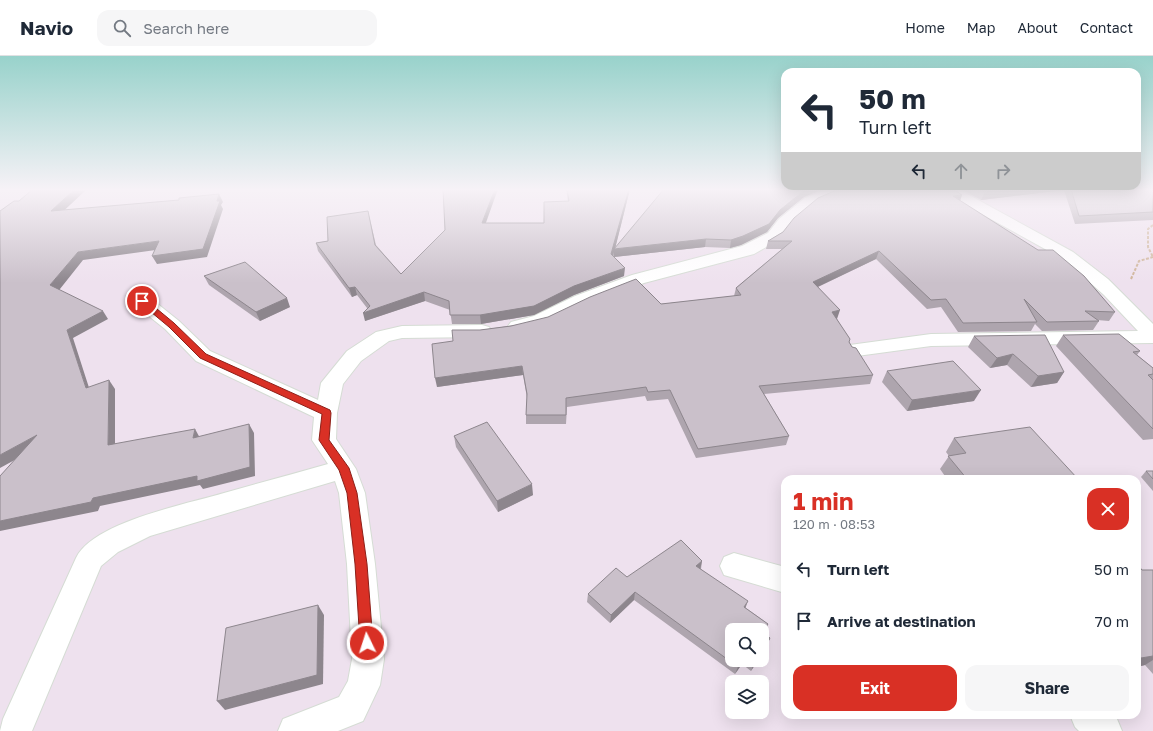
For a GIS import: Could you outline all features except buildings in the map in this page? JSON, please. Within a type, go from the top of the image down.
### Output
[{"type":"street","points":[[294,731],[350,709],[364,685],[368,659],[361,564],[352,493],[344,468],[324,440],[326,413],[332,383],[354,356],[383,336],[402,332],[481,331],[512,327],[541,320],[582,300],[638,278],[748,250],[774,236],[787,220]]},
{"type":"street","points":[[1006,220],[1047,243],[1084,268],[1122,302],[1153,337]]},
{"type":"street","points":[[142,301],[172,325],[203,356],[326,413]]},
{"type":"street","points":[[857,350],[931,340],[1153,337]]},
{"type":"street","points":[[15,731],[90,558],[103,546],[119,537],[144,528],[344,468]]},
{"type":"street","points":[[734,566],[781,579]]},
{"type":"street","points":[[1092,719],[1105,731]]},
{"type":"path","points":[[1122,302],[1139,261],[1153,257],[1148,247],[1148,229],[1153,225]]},
{"type":"route","points":[[142,301],[172,325],[203,356],[326,413],[324,440],[344,468],[352,493],[361,564],[367,643]]}]
